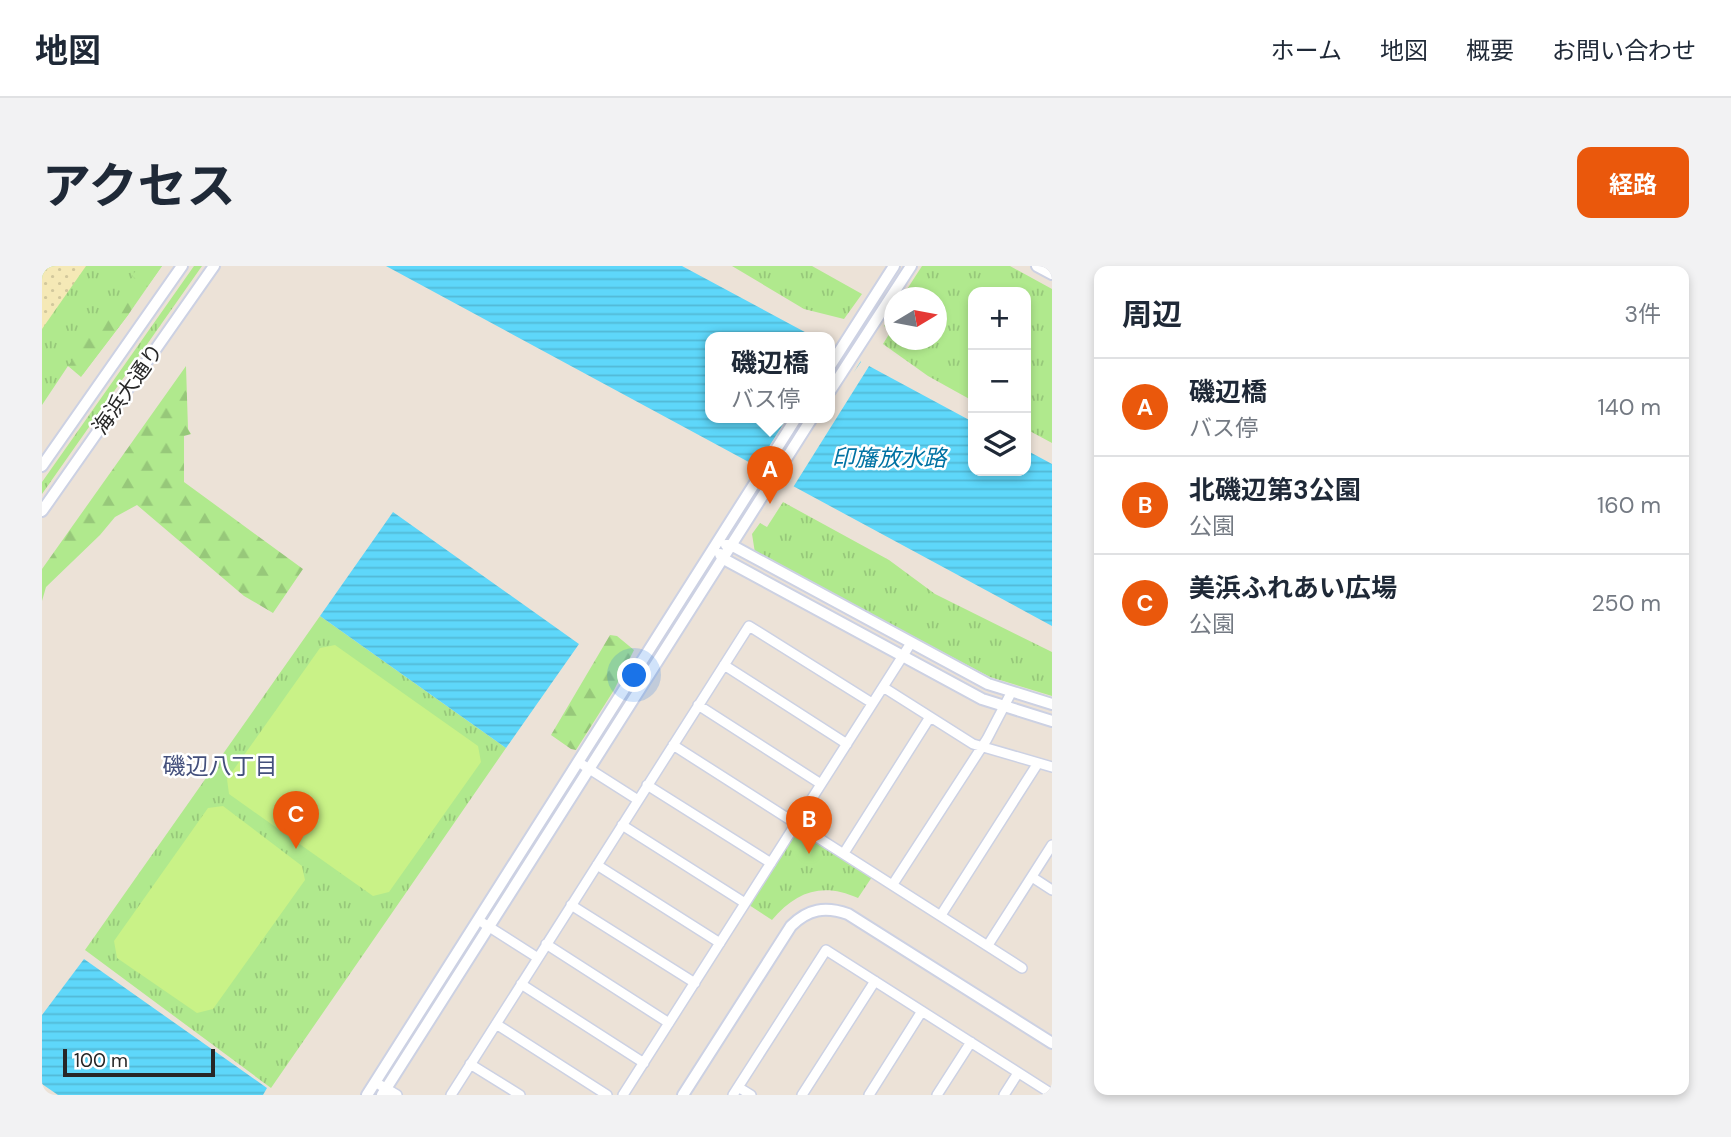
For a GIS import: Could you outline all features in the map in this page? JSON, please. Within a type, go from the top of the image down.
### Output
[{"type":"street","name":"海浜大通り","points":[[42,466],[182,266]]},
{"type":"street","name":"海浜大通り","points":[[42,511],[214,266]]},
{"type":"street","points":[[835,358],[894,266]]},
{"type":"street","points":[[835,383],[911,266]]},
{"type":"street","points":[[1037,266],[1052,274]]},
{"type":"street","points":[[384,1092],[489,927],[716,545],[793,423]]},
{"type":"street","points":[[367,1095],[478,919],[584,765],[809,423]]},
{"type":"street","points":[[716,545],[730,545],[988,684],[1052,705]]},
{"type":"street","points":[[716,545],[722,558],[982,699],[1052,721]]},
{"type":"street","points":[[451,1095],[749,626],[872,704]]},
{"type":"street","points":[[623,1095],[911,643]]},
{"type":"street","points":[[724,665],[847,744]]},
{"type":"street","points":[[883,687],[973,744],[1052,767]]},
{"type":"street","points":[[893,884],[981,747],[1011,693]]},
{"type":"street","points":[[698,705],[821,784]]},
{"type":"street","points":[[844,853],[930,717]]},
{"type":"street","points":[[673,745],[1022,968]]},
{"type":"street","points":[[941,915],[1038,763]]},
{"type":"street","points":[[584,765],[638,800]]},
{"type":"street","points":[[648,785],[771,863]]},
{"type":"street","points":[[622,825],[746,903]]},
{"type":"street","points":[[988,945],[1052,845]]},
{"type":"street","points":[[597,865],[720,943]]},
{"type":"street","points":[[1032,877],[1052,890]]},
{"type":"street","points":[[572,905],[695,983]]},
{"type":"street","points":[[683,1095],[791,926],[807,913],[820,909],[832,908],[856,919],[1052,1043]]},
{"type":"street","points":[[478,919],[538,958]]},
{"type":"street","points":[[546,944],[669,1023]]},
{"type":"street","points":[[751,1095],[736,1091],[826,950],[1052,1094]]},
{"type":"street","points":[[802,1095],[875,981]]},
{"type":"street","points":[[521,984],[644,1063]]},
{"type":"street","points":[[869,1095],[922,1011]]},
{"type":"street","points":[[496,1024],[607,1095]]},
{"type":"street","points":[[937,1095],[971,1042]]},
{"type":"street","points":[[470,1064],[520,1095]]},
{"type":"street","points":[[1004,1095],[1018,1073]]},
{"type":"street","points":[[376,1082],[384,1092],[397,1095]]},
{"type":"green space","points":[[42,266],[162,266],[81,377],[68,366],[42,405]]},
{"type":"green space","points":[[139,266],[162,266],[147,287],[132,276]]},
{"type":"green space","points":[[194,266],[202,266],[42,494],[42,482]]},
{"type":"green space","points":[[732,266],[812,266],[862,294],[844,319],[804,309]]},
{"type":"green space","points":[[922,266],[1010,266],[1052,289],[1052,443],[1031,432],[1031,287],[968,287],[968,398],[928,376],[891,350],[947,350],[947,287],[908,287]]},
{"type":"green space","points":[[127,284],[141,294],[128,315],[83,374],[68,366]]},
{"type":"green space","points":[[186,366],[188,429],[191,434],[184,436],[184,482],[303,569],[273,613],[244,596],[137,505],[115,517],[46,587],[42,601],[42,569]]},
{"type":"green space","points":[[783,502],[889,560],[935,594],[1052,652],[1052,696],[990,677],[755,553],[752,534],[760,523],[767,527]]},
{"type":"green space","points":[[320,616],[506,748],[271,1088],[85,950]]},
{"type":"green space","points":[[610,635],[617,636],[634,650],[614,690],[576,750],[571,749],[551,735]]},
{"type":"green space","points":[[335,645],[478,746],[481,762],[389,892],[373,896],[229,794],[227,779],[320,648]]},
{"type":"green space","points":[[223,806],[302,866],[305,880],[213,1009],[197,1013],[117,958],[114,941],[208,808]]},
{"type":"green space","points":[[800,831],[872,877],[858,898],[833,891],[811,892],[791,902],[772,920],[749,905],[796,832]]},
{"type":"sand","points":[[42,266],[86,266],[42,329]]},
{"type":"water","name":"印旛放水路","points":[[386,266],[682,266],[805,332],[705,332],[705,423],[835,423],[835,348],[968,419],[968,476],[1031,476],[1031,453],[1052,464],[1052,626]]},
{"type":"water","points":[[393,512],[579,644],[506,748],[320,616]]},
{"type":"water","points":[[84,959],[267,1088],[263,1095],[58,1095],[42,1084],[42,1015]]},
{"type":"pier","points":[[835,344],[862,359],[854,372],[863,359],[871,363],[835,420]]},
{"type":"pier","points":[[784,423],[833,423],[792,489],[755,469]]},
{"type":"place","name":"磯辺橋","points":[[770,504]]},
{"type":"place","name":"美浜ふれあい広場","points":[[296,849]]},
{"type":"place","name":"北磯辺第3公園","points":[[809,854]]},
{"type":"district","name":"磯辺八丁目","points":[[220,766]]}]
